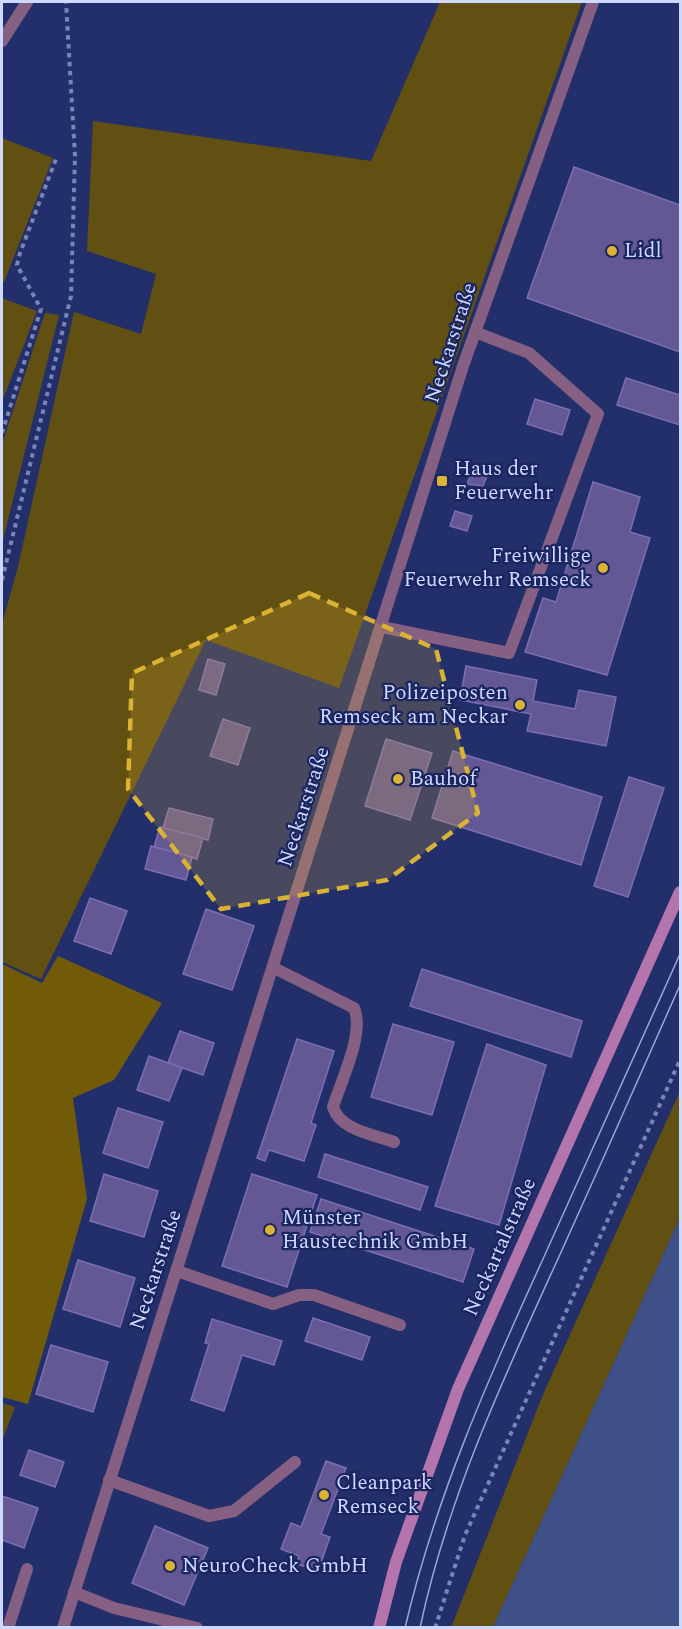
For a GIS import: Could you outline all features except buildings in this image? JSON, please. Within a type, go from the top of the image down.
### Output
[{"type":"main road","name":"Neckartalstraße","points":[[379,1628],[396,1562],[458,1389],[681,892]]},
{"type":"street","points":[[2,41],[27,2]]},
{"type":"street","name":"Neckarstraße","points":[[63,1628],[475,332],[593,2]]},
{"type":"street","points":[[382,627],[509,653],[598,414],[529,353],[475,332]]},
{"type":"street","points":[[274,968],[354,1008],[357,1016],[357,1032],[333,1107],[336,1116],[343,1123],[394,1142]]},
{"type":"street","points":[[177,1271],[273,1304],[299,1295],[314,1294],[400,1325]]},
{"type":"street","points":[[109,1480],[209,1516],[234,1510],[295,1462]]},
{"type":"street","points":[[8,1628],[27,1569]]},
{"type":"street","points":[[74,1592],[114,1608],[196,1628]]},
{"type":"path","points":[[2,580],[71,296],[75,156],[66,2]]},
{"type":"path","points":[[2,433],[41,309],[17,265],[56,159]]},
{"type":"path","points":[[435,1628],[465,1535],[681,1060]]},
{"type":"highlighted area","points":[[309,593],[436,649],[478,813],[387,880],[221,909],[128,789],[132,673]]},
{"type":"shaded area","points":[[440,2],[582,2],[339,688],[206,640],[41,979],[2,962],[2,624],[18,567],[74,312],[141,334],[156,274],[87,251],[93,121],[371,161]]},
{"type":"shaded area","points":[[2,138],[53,158],[4,282],[2,281]]},
{"type":"shaded area","points":[[2,298],[37,311],[2,402]]},
{"type":"shaded area","points":[[45,313],[59,315],[2,544],[2,444]]},
{"type":"shaded area","points":[[58,956],[162,1003],[114,1080],[73,1098],[87,1199],[28,1404],[2,1397],[2,964],[42,983]]},
{"type":"shaded area","points":[[680,1091],[680,1218],[493,1627],[451,1628],[544,1392]]},
{"type":"shaded area","points":[[2,1403],[15,1407],[2,1441]]},
{"type":"water","points":[[680,1218],[680,1627],[493,1627]]},
{"type":"tram line","points":[[405,1628],[431,1533],[483,1394],[680,954]]},
{"type":"tram line","points":[[420,1628],[446,1530],[480,1435],[680,985]]},
{"type":"place","name":"Lidl","points":[[612,251]]},
{"type":"place","name":"Haus der Feuerwehr","points":[[442,481]]},
{"type":"place","name":"Freiwillige Feuerwehr Remseck","points":[[603,568]]},
{"type":"place","name":"Polizeiposten Remseck am Neckar","points":[[520,705]]},
{"type":"place","name":"Bauhof","points":[[398,779]]},
{"type":"place","name":"Münster Haustechnik GmbH","points":[[270,1230]]},
{"type":"place","name":"Cleanpark Remseck","points":[[324,1495]]},
{"type":"place","name":"NeuroCheck GmbH","points":[[170,1566]]}]
